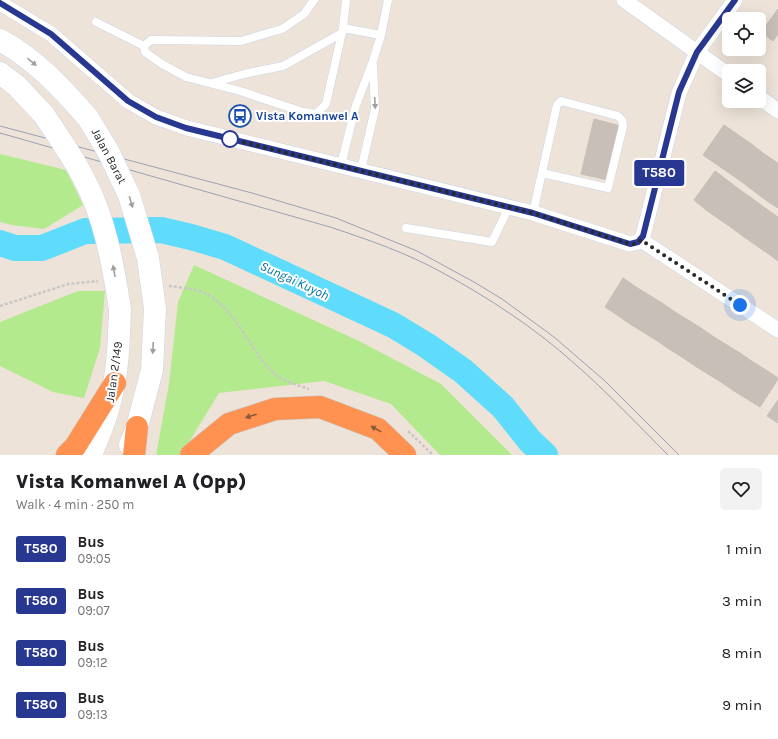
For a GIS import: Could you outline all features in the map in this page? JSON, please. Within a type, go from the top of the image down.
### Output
[{"type":"highway","points":[[67,455],[75,447],[114,384]]},
{"type":"highway","points":[[191,455],[229,424],[275,409],[320,407],[378,429],[405,455]]},
{"type":"highway","points":[[134,455],[137,427]]},
{"type":"main road","name":"Jalan Barat","points":[[0,40],[30,60],[57,83],[88,118],[108,150],[129,195],[148,258],[155,309],[152,370],[137,427]]},
{"type":"main road","name":"Jalan 2/149","points":[[0,73],[17,86],[44,115],[84,178],[97,208],[114,268],[120,309],[118,360],[109,408],[91,455]]},
{"type":"main road","points":[[125,455],[137,427]]},
{"type":"street","points":[[624,0],[722,71]]},
{"type":"street","points":[[0,3],[51,34],[128,101],[156,117],[186,128],[533,213],[630,244],[635,244],[642,238],[679,92],[697,52],[735,0]]},
{"type":"street","points":[[766,102],[778,111]]},
{"type":"street","points":[[642,238],[778,330]]},
{"type":"lane","points":[[144,46],[151,40],[241,41],[282,30],[304,14],[314,0]]},
{"type":"lane","points":[[144,46],[145,52],[162,64],[186,77],[240,91],[302,112],[316,114],[326,104],[343,30],[346,0]]},
{"type":"lane","points":[[341,165],[356,104],[372,64],[381,34],[388,0]]},
{"type":"lane","points":[[96,22],[144,46]]},
{"type":"lane","points":[[210,83],[283,66],[343,30],[381,34]]},
{"type":"lane","points":[[361,170],[375,109],[372,64]]},
{"type":"lane","points":[[533,213],[557,105],[561,102],[618,116],[622,120],[623,126],[608,188],[542,173]]},
{"type":"lane","points":[[406,228],[492,242],[509,207]]},
{"type":"path","points":[[0,306],[68,284],[103,281]]},
{"type":"path","points":[[163,286],[196,290],[209,295],[230,312],[259,356],[277,376],[314,391]]},
{"type":"path","points":[[402,427],[414,435],[433,455]]},
{"type":"green space","points":[[0,154],[66,170],[83,205],[44,229],[0,222]]},
{"type":"green space","points":[[194,265],[359,341],[441,384],[512,455],[440,455],[391,404],[324,381],[219,393],[181,455],[156,455],[169,384],[178,302]]},
{"type":"green space","points":[[78,291],[105,291],[100,348],[84,398],[53,392],[0,366],[0,322]]},
{"type":"building","points":[[778,9],[778,34],[773,41],[766,36],[766,25]]},
{"type":"building","points":[[594,119],[621,126],[608,180],[581,174]]},
{"type":"building","points":[[724,125],[737,134],[716,164],[703,155]]},
{"type":"building","points":[[737,134],[750,143],[729,173],[716,164]]},
{"type":"building","points":[[750,143],[763,153],[742,182],[729,173]]},
{"type":"building","points":[[763,153],[776,162],[755,192],[742,182]]},
{"type":"building","points":[[776,162],[778,163],[778,186],[767,201],[755,192]]},
{"type":"building","points":[[715,171],[727,180],[706,210],[694,200]]},
{"type":"building","points":[[727,180],[740,190],[719,219],[706,210]]},
{"type":"building","points":[[778,186],[778,208],[767,201]]},
{"type":"building","points":[[740,190],[753,199],[732,228],[719,219]]},
{"type":"building","points":[[753,199],[765,208],[744,237],[732,228]]},
{"type":"building","points":[[765,208],[778,217],[757,246],[744,237]]},
{"type":"building","points":[[778,217],[778,244],[770,255],[757,246]]},
{"type":"building","points":[[778,244],[778,261],[770,255]]},
{"type":"building","points":[[623,278],[636,287],[617,315],[605,307]]},
{"type":"building","points":[[636,287],[649,295],[630,324],[617,315]]},
{"type":"building","points":[[649,295],[662,303],[643,332],[630,324]]},
{"type":"building","points":[[662,303],[675,312],[656,340],[643,332]]},
{"type":"building","points":[[675,312],[688,320],[669,349],[656,340]]},
{"type":"building","points":[[688,320],[701,328],[682,357],[669,349]]},
{"type":"building","points":[[701,328],[714,337],[695,366],[682,357]]},
{"type":"building","points":[[714,337],[727,345],[708,374],[695,366]]},
{"type":"building","points":[[727,345],[740,353],[721,382],[708,374]]},
{"type":"building","points":[[740,353],[753,362],[734,391],[721,382]]},
{"type":"building","points":[[753,362],[766,370],[747,399],[734,391]]},
{"type":"building","points":[[766,370],[778,379],[760,407],[747,399]]},
{"type":"building","points":[[778,400],[778,423],[767,416]]},
{"type":"waterway","name":"Sungai Kuyoh","points":[[0,243],[15,248],[42,248],[85,231],[161,230],[225,247],[393,325],[426,345],[463,371],[503,407],[530,441],[545,455]]},
{"type":"tram line","points":[[0,126],[252,193],[336,218],[417,251],[502,299],[554,337],[605,381],[679,455]]},
{"type":"tram line","points":[[0,133],[330,227],[388,247],[416,259],[494,303],[544,338],[599,386],[668,455]]},
{"type":"bus line","name":"T580","points":[[0,3],[27,18],[51,34],[128,101],[156,117],[186,128],[533,213],[630,244],[635,244],[641,240],[643,236],[679,92],[697,52],[735,0]]},
{"type":"place","name":"Vista Komanwel A","points":[[240,116]]},
{"type":"route","points":[[230,139],[533,213],[630,244],[635,244],[641,240],[740,305]]}]
